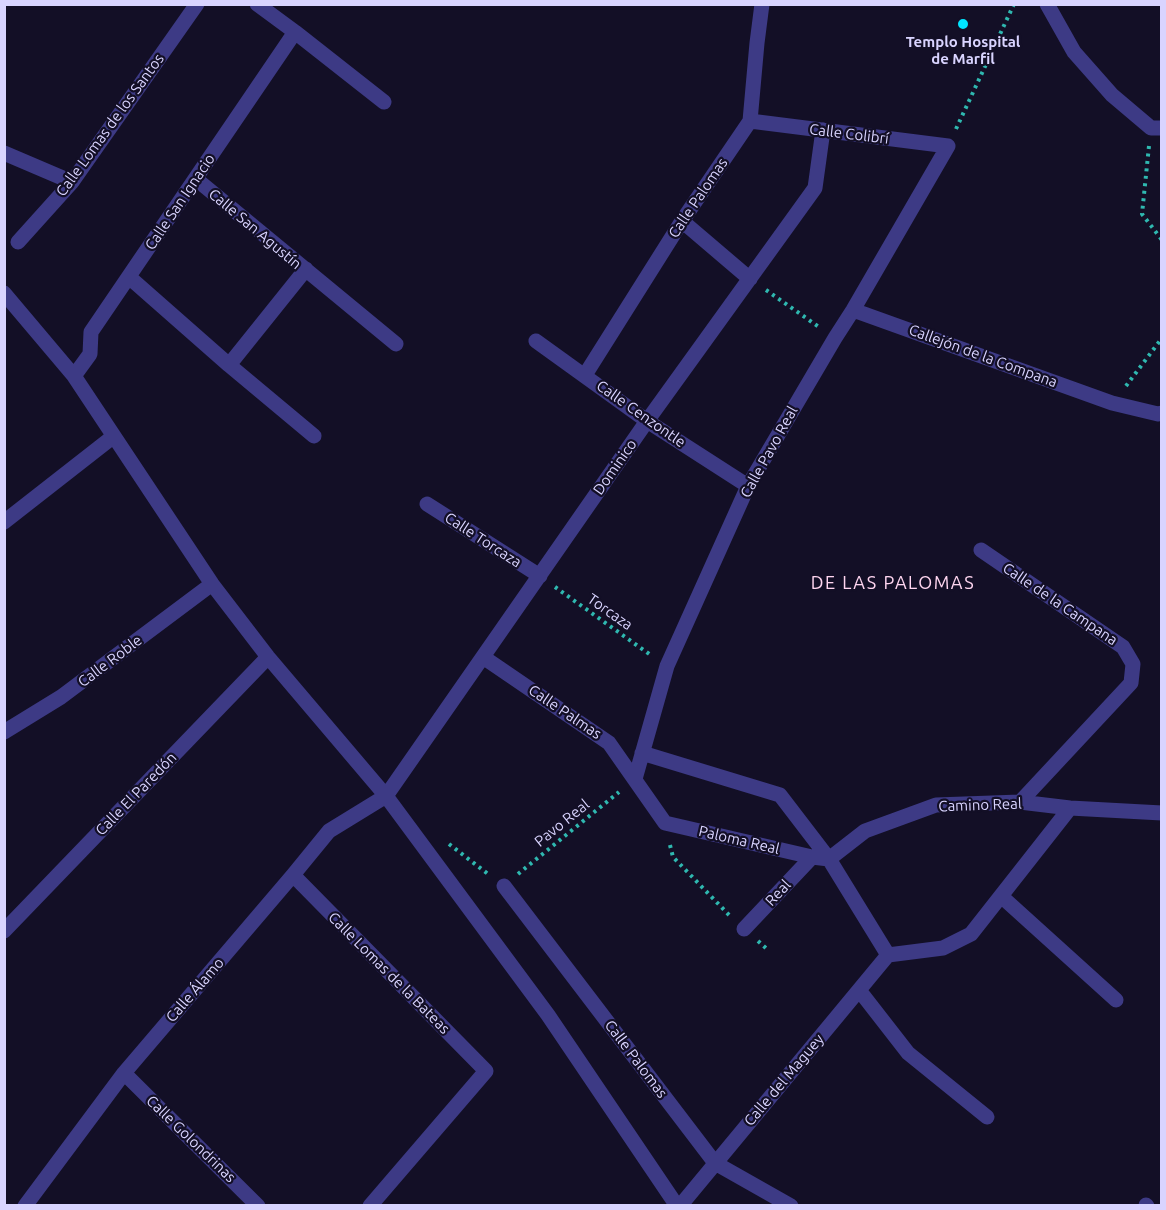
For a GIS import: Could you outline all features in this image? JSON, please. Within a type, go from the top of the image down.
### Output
[{"type":"street","name":"Calle Lomas de los Santos","points":[[18,242],[72,182],[197,4]]},
{"type":"street","points":[[257,4],[384,102]]},
{"type":"street","name":"Calle Palomas","points":[[585,375],[682,221],[750,121],[762,4]]},
{"type":"street","points":[[1047,4],[1074,52],[1112,95],[1156,128]]},
{"type":"street","name":"Calle San Ignacio","points":[[74,376],[90,354],[91,332],[295,32]]},
{"type":"street","name":"Calle Colibrí","points":[[750,121],[948,146]]},
{"type":"street","name":"Dominico","points":[[386,796],[647,421],[815,188],[823,130]]},
{"type":"street","name":"Calle Pavo Real","points":[[635,779],[667,666],[748,486],[948,146]]},
{"type":"street","points":[[4,153],[72,182]]},
{"type":"street","name":"Calle San Agustín","points":[[196,179],[306,269],[229,365]]},
{"type":"street","points":[[682,221],[750,279]]},
{"type":"street","points":[[306,269],[396,344]]},
{"type":"street","points":[[129,277],[314,436]]},
{"type":"street","points":[[4,293],[74,376],[212,584],[268,657],[386,796],[548,1015],[679,1206]]},
{"type":"street","name":"Callejón de la Compana","points":[[853,310],[1112,403],[1161,413]]},
{"type":"street","name":"Calle Cenzontle","points":[[536,340],[647,421],[748,486]]},
{"type":"street","points":[[4,522],[114,436]]},
{"type":"street","name":"Calle Torcaza","points":[[427,504],[540,576]]},
{"type":"street","name":"Calle de la Campana","points":[[981,550],[1123,647],[1133,664],[1131,683],[1020,802]]},
{"type":"street","name":"Calle Roble","points":[[4,732],[61,697],[212,584]]},
{"type":"street","name":"Calle El Paredón","points":[[4,931],[268,657]]},
{"type":"street","name":"Calle Palmas","points":[[483,657],[609,742],[635,779]]},
{"type":"street","points":[[642,753],[780,795],[829,859],[888,955],[943,948],[971,934],[1070,808]]},
{"type":"street","points":[[635,779],[665,823]]},
{"type":"street","name":"Calle Álamo","points":[[35,1202],[124,1074],[329,831],[386,796]]},
{"type":"street","name":"Camino Real","points":[[829,859],[865,831],[936,805],[1020,802],[1070,808],[1161,813]]},
{"type":"street","name":"Paloma Real","points":[[665,823],[812,857]]},
{"type":"street","points":[[812,857],[829,859]]},
{"type":"street","name":"Real","points":[[744,929],[812,857]]},
{"type":"street","name":"Calle Lomas de la Bateas","points":[[293,875],[486,1071],[370,1206]]},
{"type":"street","name":"Calle Palomas","points":[[504,886],[715,1163],[791,1206]]},
{"type":"street","points":[[1001,896],[1116,1000]]},
{"type":"street","name":"Calle del Maguey","points":[[679,1206],[888,955]]},
{"type":"street","points":[[859,990],[908,1053],[987,1117]]},
{"type":"street","name":"Calle Golondrinas","points":[[124,1074],[258,1206]]},
{"type":"path","points":[[948,146],[1014,4]]},
{"type":"path","points":[[1156,128],[1142,214],[1161,240]]},
{"type":"path","points":[[750,279],[835,338]]},
{"type":"path","points":[[1112,403],[1161,338]]},
{"type":"path","name":"Torcaza","points":[[540,576],[667,666]]},
{"type":"path","name":"Pavo Real","points":[[504,886],[635,779]]},
{"type":"path","points":[[665,823],[673,857],[744,929]]},
{"type":"place","name":"Templo Hospital de Marfil","points":[[963,24]]},
{"type":"district","name":"DE LAS PALOMAS","points":[[893,583]]}]
